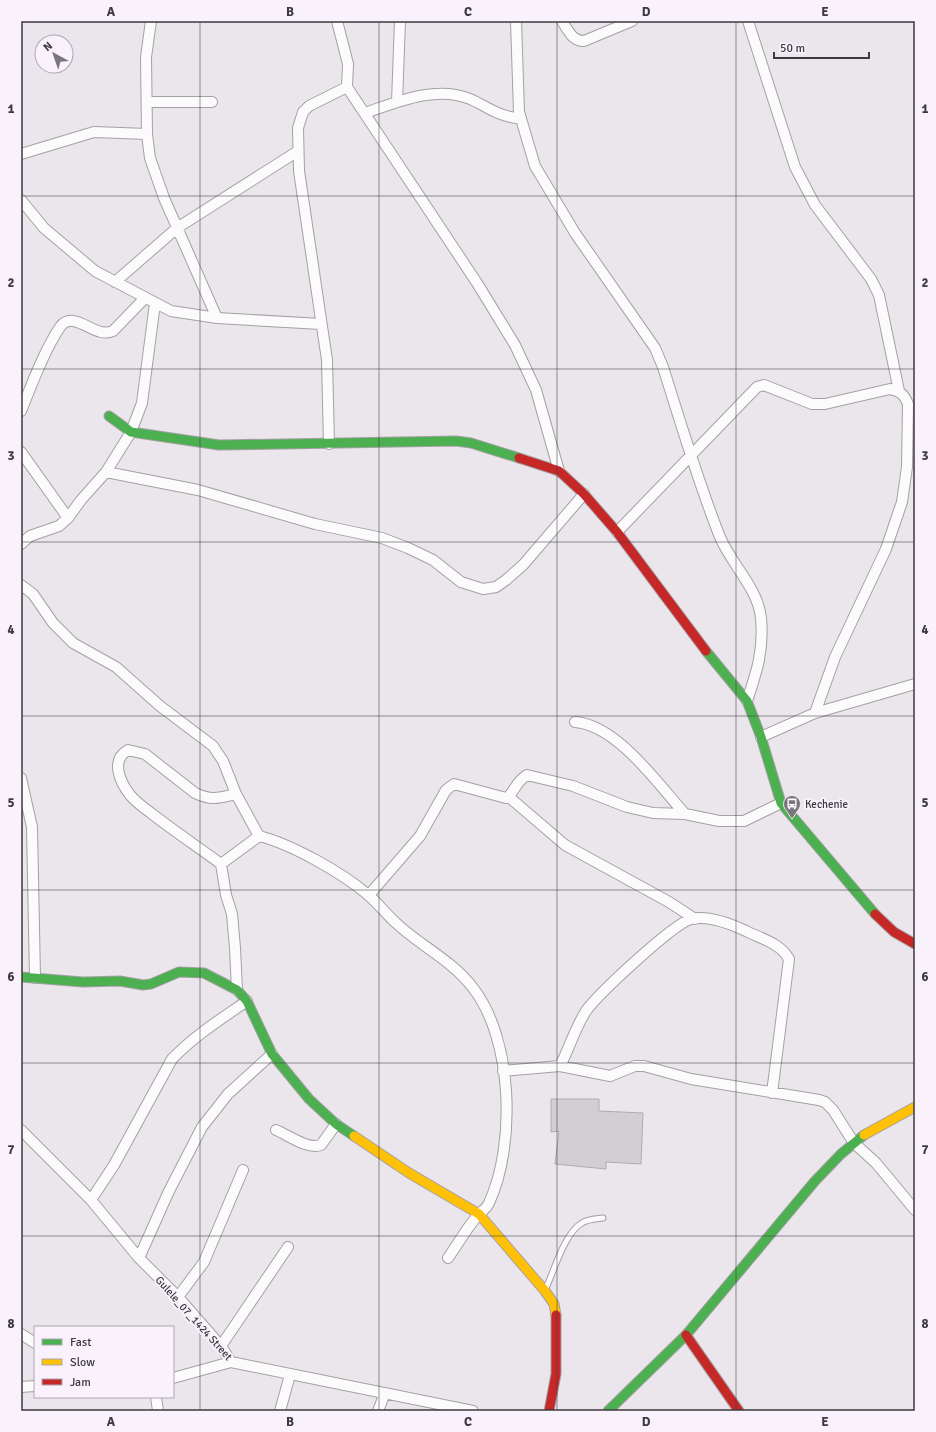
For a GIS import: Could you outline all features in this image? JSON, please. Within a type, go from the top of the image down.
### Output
[{"type":"street","points":[[151,21],[146,57],[147,134],[150,158],[164,198],[217,318]]},
{"type":"street","points":[[337,21],[348,64],[347,87],[477,283],[515,345],[536,390],[559,471]]},
{"type":"street","points":[[397,102],[400,21]]},
{"type":"street","points":[[516,21],[520,116],[535,166],[543,182],[575,233],[655,348],[663,367],[691,455],[721,538],[754,596],[761,616],[759,665],[747,701]]},
{"type":"street","points":[[562,21],[573,38],[578,41],[584,41],[632,21]]},
{"type":"street","points":[[748,21],[795,167],[816,205],[871,280],[879,295],[899,391]]},
{"type":"street","points":[[329,444],[326,360],[298,151],[298,128],[303,112],[314,103],[347,87]]},
{"type":"street","points":[[365,114],[397,102],[434,94],[456,94],[470,98],[498,114],[520,116]]},
{"type":"street","points":[[147,102],[212,102]]},
{"type":"street","points":[[21,154],[94,132],[147,134]]},
{"type":"street","points":[[115,282],[177,228],[298,151]]},
{"type":"street","points":[[21,200],[44,228],[95,271],[171,311],[217,318],[321,324]]},
{"type":"street","points":[[21,411],[43,360],[64,322],[70,320],[76,321],[102,333],[108,333],[113,331],[145,298]]},
{"type":"street","points":[[21,544],[30,536],[59,526],[68,518],[81,500],[106,472],[131,432],[142,403],[155,303]]},
{"type":"street","points":[[618,532],[757,387],[764,385],[812,404],[826,404],[890,389],[899,391],[905,396],[908,404],[907,467],[902,502],[886,549],[835,657],[815,713]]},
{"type":"street","points":[[109,416],[131,432],[219,445],[456,441],[471,443],[559,471],[584,494],[618,532],[724,675],[747,701],[761,737],[781,803],[881,920],[894,932],[915,944]]},
{"type":"street","points":[[21,452],[68,518]]},
{"type":"street","points":[[106,472],[198,490],[315,524],[382,538],[427,557],[461,582],[483,589],[496,587],[523,565],[584,494]]},
{"type":"street","points":[[21,585],[34,594],[52,623],[73,643],[116,667],[160,706],[213,746],[223,761],[236,794],[258,836],[272,840],[347,878],[369,895],[395,922],[419,943],[445,960],[473,988],[489,1015],[495,1030],[503,1071],[506,1116],[503,1151],[495,1188],[488,1204],[479,1214],[448,1258]]},
{"type":"street","points":[[761,737],[815,713],[915,684]]},
{"type":"street","points":[[575,722],[587,723],[596,727],[625,747],[685,814]]},
{"type":"street","points":[[236,794],[215,799],[195,793],[144,754],[128,750],[122,754],[118,764],[119,776],[130,795],[139,804],[222,864],[226,895],[232,914],[236,948],[236,990]]},
{"type":"street","points":[[509,797],[516,783],[527,775],[573,786],[627,807],[653,813],[685,814],[719,821],[744,821],[781,803]]},
{"type":"street","points":[[21,778],[32,826],[35,978]]},
{"type":"street","points":[[369,895],[420,836],[450,786],[454,784],[506,798],[509,797],[565,845],[669,902],[694,919]]},
{"type":"street","points":[[222,864],[258,836]]},
{"type":"street","points":[[560,1066],[586,1012],[601,994],[680,924],[694,919],[727,923],[779,946],[784,951],[788,959],[772,1093]]},
{"type":"street","points":[[21,978],[83,982],[120,981],[143,985],[151,984],[179,972],[187,971],[204,972],[236,990],[248,1001],[272,1054],[309,1099],[336,1124],[409,1173],[479,1214],[545,1291],[554,1304],[556,1315],[556,1374],[549,1411]]},
{"type":"street","points":[[91,1200],[121,1152],[172,1059],[210,1026],[248,1001]]},
{"type":"street","points":[[139,1258],[169,1191],[202,1127],[228,1094],[272,1054]]},
{"type":"street","points":[[503,1071],[560,1066],[610,1076],[635,1066],[644,1066],[691,1079],[825,1102],[833,1110],[854,1143],[876,1163],[915,1210]]},
{"type":"street","points":[[608,1411],[686,1335],[815,1181],[863,1135],[879,1125],[915,1107]]},
{"type":"street","points":[[276,1130],[310,1146],[317,1146],[321,1145],[336,1124]]},
{"type":"street","name":"Gulele_07_1424 Street","points":[[21,1130],[91,1200],[139,1258],[178,1297],[221,1346],[231,1362],[473,1411]]},
{"type":"street","points":[[178,1297],[204,1262],[243,1170]]},
{"type":"street","points":[[221,1346],[288,1247]]},
{"type":"street","points":[[21,1334],[34,1342]]},
{"type":"street","points":[[686,1335],[739,1411]]},
{"type":"street","points":[[174,1378],[231,1362]]},
{"type":"street","points":[[280,1411],[290,1375]]},
{"type":"street","points":[[21,1387],[34,1386]]},
{"type":"street","points":[[378,1411],[385,1393]]},
{"type":"street","points":[[156,1398],[158,1411]]},
{"type":"lane","points":[[545,1291],[568,1237],[581,1223],[603,1218]]},
{"type":"building","points":[[551,1099],[599,1099],[599,1111],[643,1113],[641,1164],[606,1162],[606,1169],[555,1164],[559,1131],[551,1132]]},
{"type":"traffic: fast","points":[[109,416],[131,432],[219,445],[456,441],[471,443],[519,458]]},
{"type":"traffic: fast","points":[[706,651],[747,701],[761,737],[781,803],[875,914]]},
{"type":"traffic: fast","points":[[21,977],[83,982],[120,981],[143,985],[151,984],[179,972],[204,973],[237,990],[247,1001],[272,1054],[309,1099],[336,1124],[354,1136]]},
{"type":"traffic: fast","points":[[608,1411],[686,1335],[815,1181],[841,1154],[864,1135]]},
{"type":"traffic: slow","points":[[864,1135],[915,1107]]},
{"type":"traffic: slow","points":[[354,1136],[409,1173],[479,1214],[545,1291],[554,1304],[556,1315]]},
{"type":"traffic: jam","points":[[519,458],[559,471],[584,494],[617,532],[706,651]]},
{"type":"traffic: jam","points":[[875,914],[894,932],[915,944]]},
{"type":"traffic: jam","points":[[549,1411],[556,1374],[556,1315]]},
{"type":"traffic: jam","points":[[686,1335],[739,1411]]},
{"type":"place","name":"Kechenie","points":[[792,819]]}]
